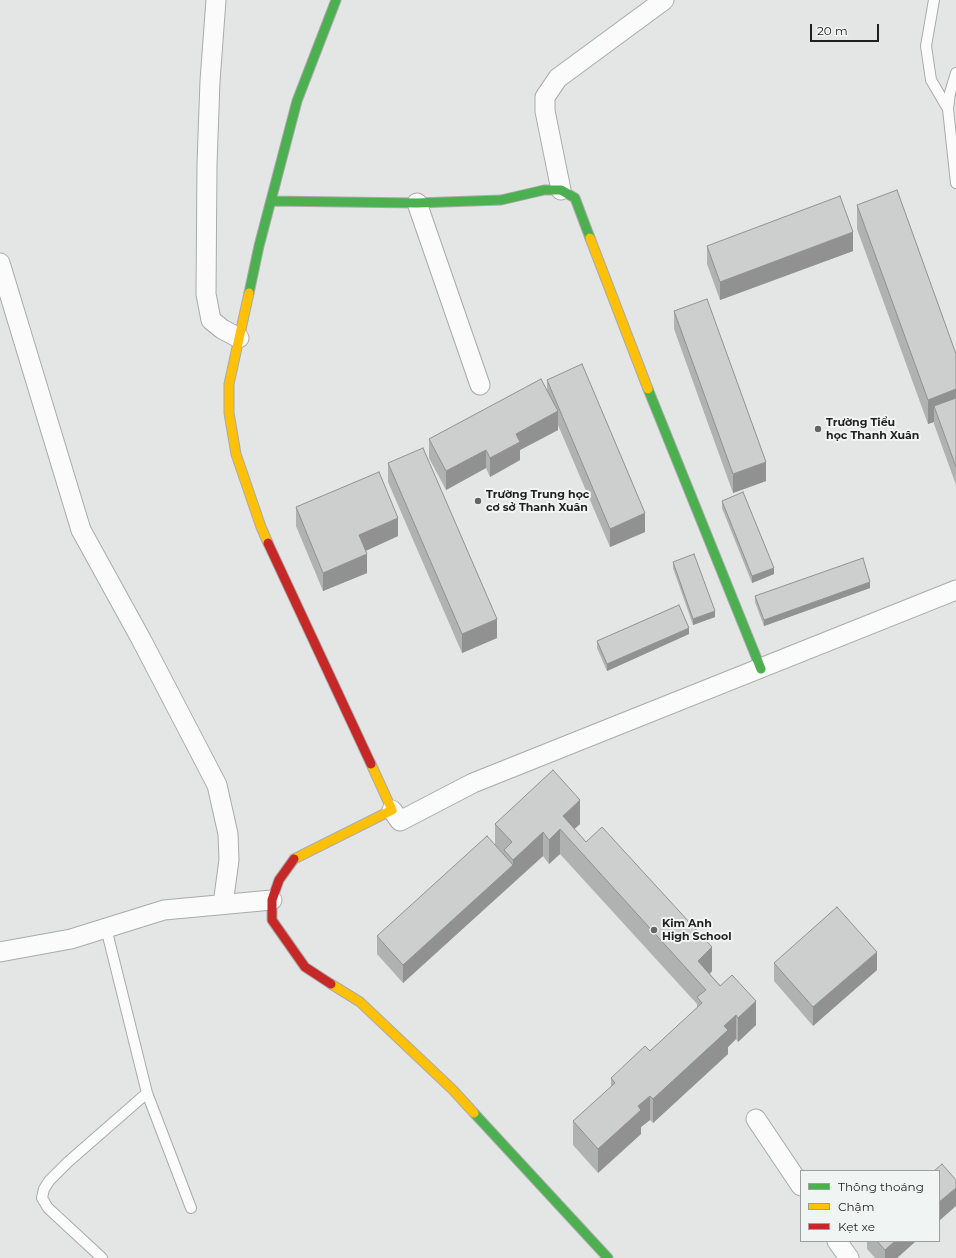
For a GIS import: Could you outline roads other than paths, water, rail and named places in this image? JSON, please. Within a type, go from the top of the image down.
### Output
[{"type":"street","points":[[216,0],[210,81],[207,164],[206,294],[211,320],[222,329],[239,338]]},
{"type":"street","points":[[336,0],[298,101],[259,246],[228,384],[228,413],[236,454],[261,527],[392,810],[400,820],[473,783],[956,590]]},
{"type":"street","points":[[561,190],[545,111],[545,97],[558,78],[664,0]]},
{"type":"street","points":[[271,201],[417,203],[501,200],[544,190],[561,190],[575,198],[624,333],[761,669]]},
{"type":"street","points":[[417,203],[480,385]]},
{"type":"street","points":[[0,263],[81,530],[141,639],[217,785],[228,834],[229,860],[223,904]]},
{"type":"street","points":[[392,810],[293,859],[279,880],[272,900],[272,920],[304,967],[360,1002],[447,1085],[608,1258]]},
{"type":"street","points":[[0,952],[71,939],[164,910],[272,900]]},
{"type":"street","points":[[756,1119],[800,1185]]},
{"type":"street","points":[[839,1242],[849,1258]]},
{"type":"lane","points":[[934,0],[926,46],[931,80],[948,109]]},
{"type":"lane","points":[[956,73],[950,93],[948,109],[956,183]]},
{"type":"lane","points":[[106,928],[147,1092],[191,1208]]},
{"type":"lane","points":[[102,1258],[48,1208],[42,1198],[44,1189],[49,1181],[68,1162],[147,1092]]},
{"type":"place","name":"Trường Tiểu học Thanh Xuân","points":[[818,429]]},
{"type":"place","name":"Trường Trung học cơ sở Thanh Xuân","points":[[478,501]]},
{"type":"place","name":"Kim Anh High School","points":[[654,930]]}]
